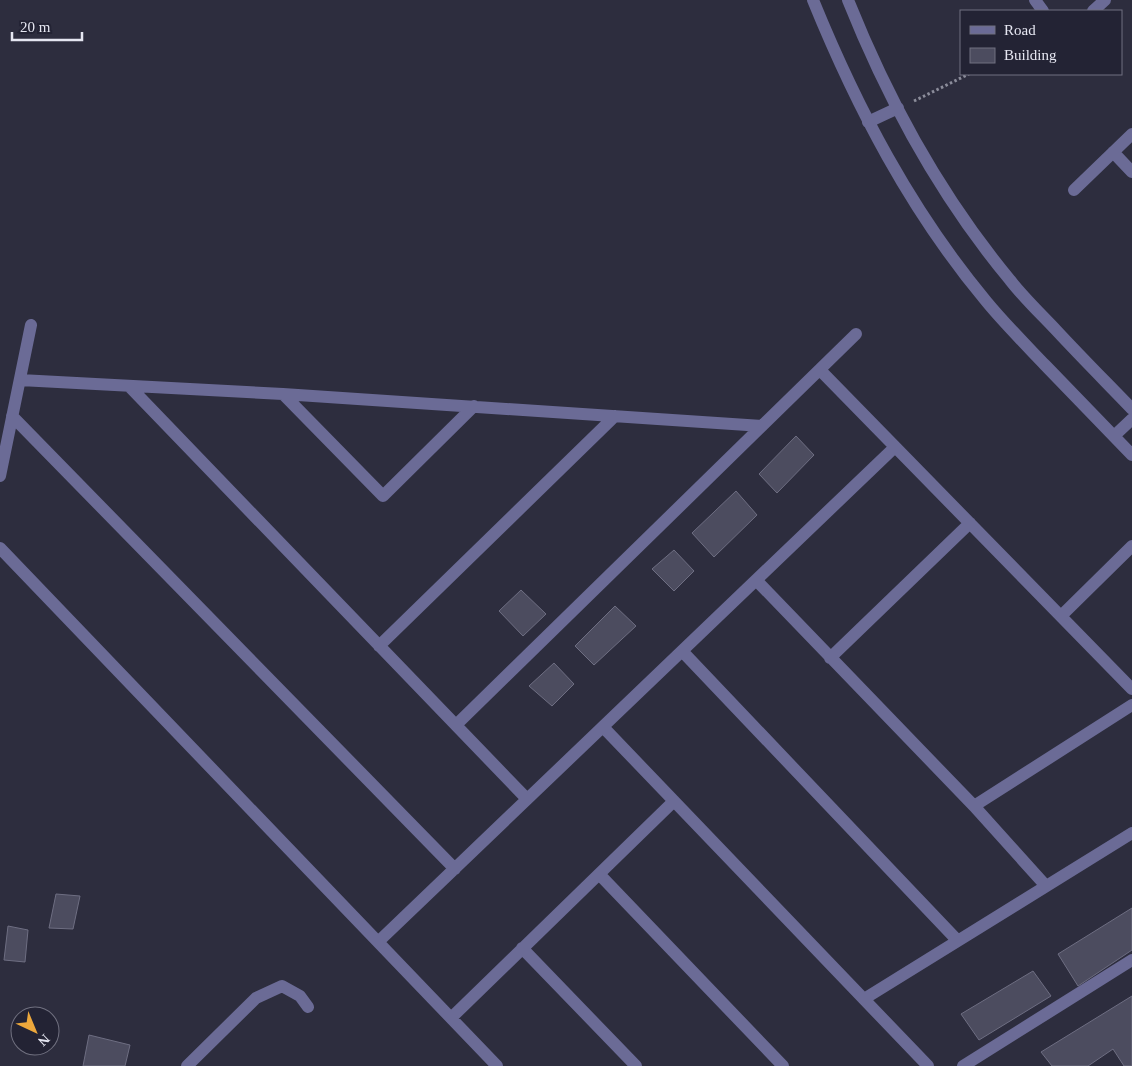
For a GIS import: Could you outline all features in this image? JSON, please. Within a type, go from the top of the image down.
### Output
[{"type":"street","points":[[814,0],[833,49],[868,122],[901,181],[943,245],[1004,322],[1132,455]]},
{"type":"street","points":[[848,0],[862,35],[898,108],[930,167],[969,227],[990,256],[1028,300],[1132,409]]},
{"type":"street","points":[[1094,10],[1105,0]]},
{"type":"street","points":[[868,122],[898,108]]},
{"type":"street","points":[[1074,190],[1132,134]]},
{"type":"street","points":[[1113,152],[1132,172]]},
{"type":"street","points":[[0,476],[31,325]]},
{"type":"street","points":[[456,725],[856,334]]},
{"type":"street","points":[[820,370],[1132,688]]},
{"type":"street","points":[[20,380],[283,394],[762,426]]},
{"type":"street","points":[[129,386],[527,799]]},
{"type":"street","points":[[283,394],[383,496],[474,406]]},
{"type":"street","points":[[12,416],[454,869]]},
{"type":"street","points":[[379,646],[615,416]]},
{"type":"street","points":[[1114,436],[1132,419]]},
{"type":"street","points":[[378,942],[895,447]]},
{"type":"street","points":[[830,658],[970,523]]},
{"type":"street","points":[[1061,616],[1132,546]]},
{"type":"street","points":[[0,548],[497,1066]]},
{"type":"street","points":[[756,580],[974,806],[1046,886]]},
{"type":"street","points":[[682,651],[957,940]]},
{"type":"street","points":[[974,806],[1132,705]]},
{"type":"street","points":[[603,727],[928,1066]]},
{"type":"street","points":[[451,1018],[674,801]]},
{"type":"street","points":[[864,999],[1132,833]]},
{"type":"street","points":[[599,874],[783,1066]]},
{"type":"street","points":[[522,948],[636,1066]]},
{"type":"street","points":[[963,1066],[1132,960]]},
{"type":"street","points":[[187,1066],[256,998],[282,986],[300,996],[308,1007]]},
{"type":"path","points":[[898,108],[967,75]]},
{"type":"building","points":[[796,436],[814,455],[777,493],[759,474]]},
{"type":"building","points":[[736,491],[757,515],[714,557],[692,533]]},
{"type":"building","points":[[674,550],[694,571],[674,591],[652,569]]},
{"type":"building","points":[[521,590],[546,614],[523,636],[499,611]]},
{"type":"building","points":[[615,606],[636,626],[594,665],[575,646]]},
{"type":"building","points":[[554,663],[574,684],[552,706],[529,686]]},
{"type":"building","points":[[56,894],[80,896],[73,929],[49,928]]},
{"type":"building","points":[[1132,908],[1132,950],[1078,986],[1058,954]]},
{"type":"building","points":[[8,926],[28,930],[25,962],[4,960]]},
{"type":"building","points":[[1033,971],[1051,996],[979,1040],[961,1014]]},
{"type":"building","points":[[1132,996],[1132,1066],[1124,1066],[1113,1049],[1088,1066],[1052,1066],[1041,1052]]},
{"type":"building","points":[[89,1035],[130,1045],[125,1066],[83,1066]]}]
